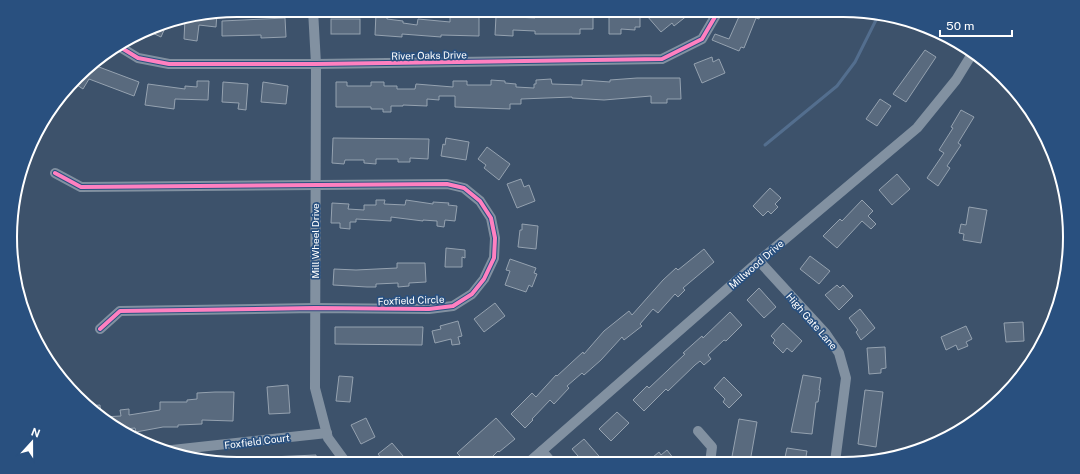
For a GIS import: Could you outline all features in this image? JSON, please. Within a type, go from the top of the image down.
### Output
[{"type":"street","name":"Mill Wheel Drive","points":[[313,17],[316,64],[315,388],[328,438],[342,457]]},
{"type":"street","name":"River Oaks Drive","points":[[123,49],[138,58],[169,64],[316,64],[662,59],[702,39],[715,17]]},
{"type":"street","name":"Millwood Drive","points":[[535,457],[759,261],[917,128],[956,80],[970,57]]},
{"type":"street","name":"Foxfield Circle","points":[[55,173],[81,187],[447,184],[464,188],[480,201],[491,218],[495,238],[494,258],[484,279],[472,294],[453,306],[429,309],[315,308],[120,311],[100,328]]},
{"type":"street","name":"High Gate Lane","points":[[759,261],[826,334],[839,353],[846,378],[836,457]]},
{"type":"street","points":[[698,431],[712,447],[711,457]]},
{"type":"street","name":"Foxfield Court","points":[[178,449],[327,433]]},
{"type":"street","points":[[542,451],[547,457]]},
{"type":"building","points":[[376,17],[387,17],[387,19],[417,25],[418,19],[450,22],[450,17],[479,17],[479,36],[441,35],[441,37],[402,34],[402,37],[375,35]]},
{"type":"building","points":[[496,17],[593,17],[593,29],[580,29],[580,34],[535,34],[535,31],[513,30],[513,36],[495,35]]},
{"type":"building","points":[[609,17],[640,17],[640,27],[635,27],[635,30],[621,29],[621,34],[609,34]]},
{"type":"building","points":[[648,17],[685,17],[674,26],[672,23],[661,32]]},
{"type":"building","points":[[739,17],[760,17],[759,19],[756,18],[744,48],[741,47],[739,51],[712,40],[715,34],[729,39]]},
{"type":"building","points":[[217,18],[216,27],[199,25],[197,41],[184,39],[185,23]]},
{"type":"building","points":[[285,18],[286,37],[261,38],[261,35],[222,36],[222,21]]},
{"type":"building","points":[[331,19],[360,19],[360,34],[331,34]]},
{"type":"building","points":[[164,30],[161,37],[154,34]]},
{"type":"building","points":[[925,50],[936,57],[906,102],[893,94]]},
{"type":"building","points":[[712,57],[713,62],[719,59],[725,73],[702,83],[694,64]]},
{"type":"building","points":[[98,67],[139,82],[134,96],[89,79],[83,89],[77,85]]},
{"type":"building","points":[[637,78],[680,78],[681,99],[667,99],[667,103],[651,103],[651,96],[604,100],[572,97],[521,99],[521,104],[510,104],[510,109],[455,107],[455,96],[439,96],[439,100],[427,99],[427,106],[391,106],[391,112],[383,112],[383,109],[371,109],[371,107],[336,107],[336,82],[347,82],[347,86],[371,86],[371,82],[384,82],[384,86],[397,86],[397,89],[415,89],[416,84],[453,87],[453,81],[467,81],[467,85],[491,85],[491,80],[505,81],[505,83],[516,84],[516,87],[534,88],[536,80],[551,79],[552,84],[582,85],[582,80],[610,82],[610,80]]},
{"type":"building","points":[[197,81],[209,81],[208,100],[175,99],[174,109],[145,105],[148,84],[185,89],[185,86],[197,87]]},
{"type":"building","points":[[223,82],[248,84],[246,110],[238,109],[239,103],[222,102]]},
{"type":"building","points":[[263,82],[288,86],[286,104],[261,102]]},
{"type":"building","points":[[880,99],[891,106],[877,126],[866,119]]},
{"type":"building","points":[[961,110],[974,117],[958,143],[961,145],[947,166],[950,168],[938,186],[927,178],[944,153],[939,150],[953,128],[951,127]]},
{"type":"building","points":[[333,138],[429,139],[428,159],[410,158],[410,162],[398,162],[398,159],[376,159],[376,164],[364,163],[364,160],[345,160],[344,164],[332,163]]},
{"type":"building","points":[[446,138],[469,142],[466,160],[441,156],[443,144],[445,145]]},
{"type":"building","points":[[487,147],[510,164],[499,180],[484,168],[486,165],[478,159]]},
{"type":"building","points":[[897,174],[910,189],[892,205],[879,190]]},
{"type":"building","points":[[521,179],[524,187],[529,185],[535,201],[517,208],[507,184]]},
{"type":"building","points":[[770,188],[781,198],[775,204],[778,207],[771,214],[768,211],[763,216],[753,206]]},
{"type":"building","points":[[376,200],[385,200],[384,204],[405,205],[406,200],[433,204],[433,202],[449,203],[448,205],[457,206],[455,221],[445,220],[444,227],[437,226],[437,221],[423,221],[391,217],[391,221],[356,219],[356,222],[350,222],[350,229],[340,228],[340,223],[331,223],[332,203],[349,204],[348,209],[364,210],[364,205],[376,205]]},
{"type":"building","points":[[862,200],[873,211],[868,216],[876,224],[871,229],[862,221],[837,248],[823,236],[840,219],[842,221]]},
{"type":"building","points":[[969,207],[987,210],[981,243],[963,240],[964,234],[959,233],[961,224],[966,225]]},
{"type":"building","points":[[522,224],[538,226],[536,249],[518,247]]},
{"type":"building","points":[[446,248],[465,250],[465,258],[462,257],[462,267],[445,267]]},
{"type":"building","points":[[704,249],[714,262],[683,288],[685,290],[678,297],[675,294],[658,313],[653,309],[640,324],[642,326],[624,340],[622,337],[601,360],[584,375],[582,373],[567,386],[569,388],[554,404],[550,400],[525,428],[511,414],[532,393],[536,397],[556,375],[557,376],[583,352],[584,354],[604,331],[629,311],[632,315],[663,280],[676,268],[678,270]]},
{"type":"building","points":[[810,256],[830,271],[819,284],[800,269]]},
{"type":"building","points":[[510,259],[536,268],[534,273],[537,274],[532,287],[529,285],[526,292],[505,285],[510,271],[506,270]]},
{"type":"building","points":[[397,263],[425,263],[426,282],[409,283],[409,286],[398,287],[398,283],[376,284],[376,287],[333,285],[334,269],[356,270],[397,268]]},
{"type":"building","points":[[837,285],[840,288],[843,285],[853,296],[839,310],[825,295]]},
{"type":"building","points":[[759,288],[776,307],[764,318],[747,300]]},
{"type":"building","points":[[495,303],[505,316],[484,332],[474,319]]},
{"type":"building","points":[[860,309],[875,328],[861,340],[856,332],[858,330],[849,318]]},
{"type":"building","points":[[730,312],[742,325],[726,341],[724,340],[708,355],[711,359],[704,365],[700,361],[668,391],[666,389],[644,411],[633,400],[647,386],[649,388],[685,354],[683,353],[702,336],[703,338]]},
{"type":"building","points":[[458,321],[462,336],[458,337],[460,344],[452,345],[451,339],[435,343],[432,331],[441,329],[440,326]]},
{"type":"building","points":[[1023,322],[1024,341],[1006,342],[1004,323]]},
{"type":"building","points":[[783,323],[802,341],[792,352],[787,348],[783,353],[773,343],[775,340],[771,336]]},
{"type":"building","points":[[966,326],[972,339],[966,342],[968,346],[958,350],[956,345],[946,350],[941,337]]},
{"type":"building","points":[[335,327],[423,327],[422,345],[335,344]]},
{"type":"building","points":[[885,347],[886,368],[881,369],[881,373],[869,374],[867,348]]},
{"type":"building","points":[[803,375],[821,378],[812,434],[791,432]]},
{"type":"building","points":[[339,376],[353,377],[350,402],[336,401]]},
{"type":"building","points":[[724,377],[742,395],[729,408],[723,402],[725,399],[714,388]]},
{"type":"building","points":[[288,385],[290,413],[269,414],[267,387]]},
{"type":"building","points":[[865,390],[883,392],[876,447],[858,444]]},
{"type":"building","points":[[234,392],[233,421],[202,420],[202,424],[178,425],[178,427],[163,427],[136,432],[135,428],[128,429],[110,417],[121,416],[120,410],[129,409],[129,415],[160,410],[160,402],[187,402],[187,400],[197,399],[197,393]]},
{"type":"building","points":[[96,405],[100,405],[100,410]]},
{"type":"building","points":[[617,412],[629,423],[611,441],[599,429]]},
{"type":"building","points":[[366,418],[375,437],[361,444],[351,425]]},
{"type":"building","points":[[496,418],[515,439],[492,457],[461,457],[457,453]]},
{"type":"building","points":[[739,419],[757,422],[751,457],[732,457]]},
{"type":"building","points":[[584,439],[600,457],[579,457],[572,449]]},
{"type":"building","points":[[392,443],[404,457],[380,457],[378,454]]},
{"type":"building","points":[[787,448],[807,451],[806,457],[785,457]]},
{"type":"building","points":[[667,450],[672,457],[653,457],[659,452],[661,455]]},
{"type":"building","points":[[316,455],[316,457],[270,457]]},
{"type":"waterway","points":[[765,145],[837,86],[855,62],[876,20]]},
{"type":"cycle path","points":[[123,49],[138,58],[169,64],[316,64],[662,59],[702,39],[715,17]]},
{"type":"cycle path","points":[[55,173],[81,187],[447,184],[464,188],[480,201],[491,218],[495,238],[494,258],[484,279],[472,294],[453,306],[429,309],[315,308],[120,311],[100,329]]}]
